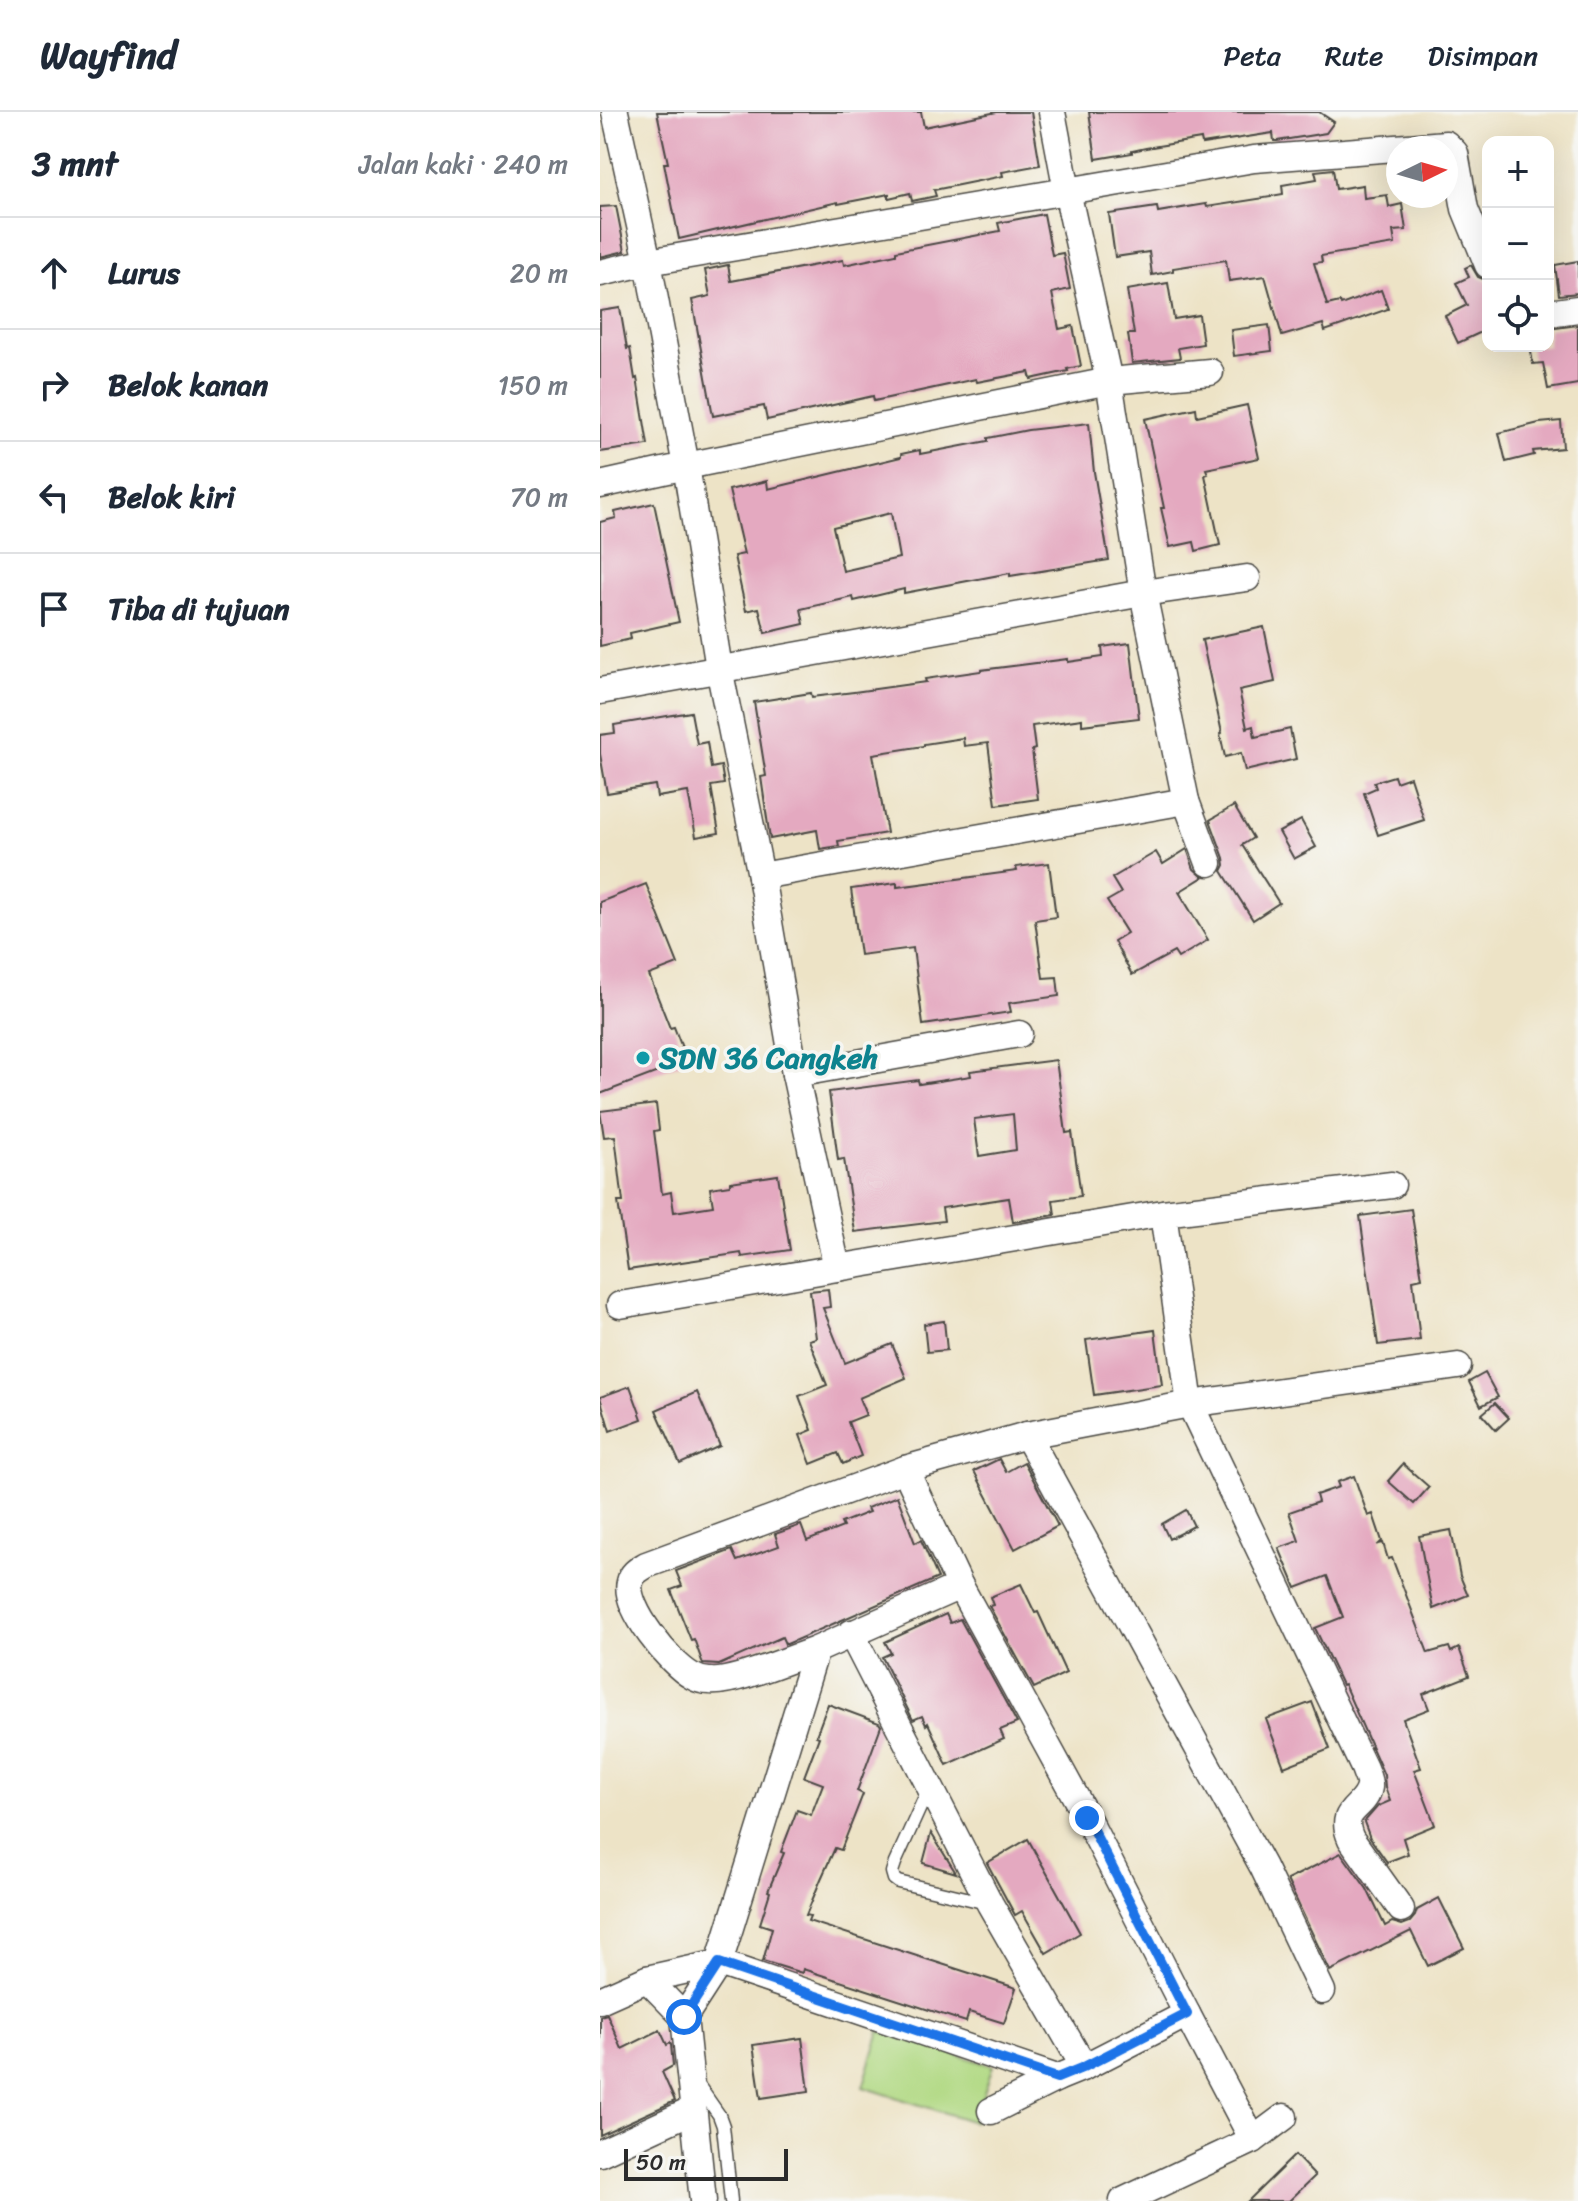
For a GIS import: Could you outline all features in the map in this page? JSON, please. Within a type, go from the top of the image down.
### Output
[{"type":"street","points":[[615,112],[648,262],[719,668],[761,876],[795,1074],[837,1268]]},
{"type":"street","points":[[1052,112],[1109,381],[1143,593],[1186,801],[1209,863]]},
{"type":"street","points":[[600,273],[648,262],[1254,159],[1446,144],[1455,153],[1465,209],[1482,250]]},
{"type":"street","points":[[1554,312],[1578,309]]},
{"type":"street","points":[[600,485],[1109,381],[1210,372]]},
{"type":"street","points":[[600,691],[1143,593],[1247,578]]},
{"type":"street","points":[[761,876],[1186,801]]},
{"type":"street","points":[[795,1074],[1019,1034]]},
{"type":"street","points":[[620,1305],[1163,1213],[1392,1185]]},
{"type":"street","points":[[1163,1213],[1190,1404],[1364,1768],[1369,1790],[1349,1813],[1347,1830],[1401,1909]]},
{"type":"street","points":[[960,1586],[816,1650],[722,1682],[694,1678],[650,1636],[630,1601],[628,1591],[636,1571],[646,1565],[905,1469],[1027,1435],[1190,1404],[1458,1366]]},
{"type":"street","points":[[1027,1435],[1263,1867],[1322,1991]]},
{"type":"street","points":[[905,1469],[960,1586],[1087,1818],[1253,2140]]},
{"type":"street","points":[[851,1633],[990,1904],[1084,2067]]},
{"type":"street","points":[[684,2017],[719,1963],[816,1650]]},
{"type":"street","points":[[600,2000],[647,1979],[719,1963],[1057,2078]]},
{"type":"street","points":[[647,1979],[684,2017],[703,2201]]},
{"type":"street","points":[[991,2111],[1187,2014]]},
{"type":"street","points":[[600,2153],[693,2110]]},
{"type":"street","points":[[1123,2201],[1253,2140],[1284,2117]]},
{"type":"lane","points":[[930,1787],[895,1863],[892,1872],[894,1879],[990,1904]]},
{"type":"lane","points":[[691,2076],[719,2115],[723,2126],[731,2201]]},
{"type":"green space","points":[[880,2031],[993,2066],[974,2122],[863,2087]]},
{"type":"building","points":[[657,112],[921,112],[924,127],[997,112],[1031,112],[1040,165],[934,190],[936,196],[912,201],[910,193],[838,202],[679,239]]},
{"type":"building","points":[[1089,112],[1319,112],[1334,122],[1326,133],[1277,141],[1274,141],[1273,133],[1202,144],[1201,139],[1096,159]]},
{"type":"building","points":[[1333,169],[1336,189],[1363,185],[1364,198],[1386,195],[1386,208],[1403,208],[1406,230],[1393,231],[1395,244],[1321,256],[1322,262],[1314,263],[1327,305],[1340,302],[1341,305],[1381,290],[1388,309],[1325,331],[1323,324],[1282,336],[1265,276],[1229,281],[1226,260],[1173,268],[1173,271],[1152,275],[1149,252],[1115,257],[1109,214],[1157,207],[1158,212],[1206,204],[1207,207],[1271,197],[1283,194],[1282,185],[1317,179],[1315,171]]},
{"type":"building","points":[[616,206],[625,251],[600,257],[600,207]]},
{"type":"building","points":[[1044,214],[1052,255],[1063,253],[1070,289],[1052,293],[1059,329],[1073,326],[1081,366],[1031,379],[1029,372],[977,382],[976,379],[874,401],[873,396],[767,420],[764,406],[713,416],[692,300],[710,296],[705,270],[728,265],[731,281],[843,260],[844,265],[896,254],[896,251],[1000,231],[998,223]]},
{"type":"building","points":[[1578,261],[1578,293],[1559,295],[1555,265]]},
{"type":"building","points":[[1471,265],[1482,279],[1482,332],[1458,343],[1445,316],[1467,305],[1456,283],[1469,277],[1465,268]]},
{"type":"building","points":[[1168,283],[1174,319],[1199,315],[1203,344],[1178,348],[1180,358],[1132,363],[1128,334],[1134,334],[1127,290]]},
{"type":"building","points":[[620,308],[627,349],[630,348],[637,378],[648,445],[600,452],[600,311]]},
{"type":"building","points":[[1269,325],[1272,351],[1234,356],[1231,330]]},
{"type":"building","points":[[1578,325],[1578,384],[1548,389],[1543,363],[1533,364],[1531,352],[1554,352],[1554,328]]},
{"type":"building","points":[[1247,405],[1259,458],[1206,469],[1220,545],[1196,551],[1194,542],[1170,547],[1145,419],[1196,408],[1197,416]]},
{"type":"building","points":[[1561,421],[1563,448],[1533,451],[1534,455],[1506,462],[1499,433]]},
{"type":"building","points":[[1089,423],[1109,560],[1010,576],[1010,573],[904,593],[904,589],[854,601],[853,597],[801,609],[804,624],[765,633],[759,608],[746,611],[734,556],[744,554],[729,490],[767,481],[768,489],[901,457],[901,454],[920,450],[920,454],[1028,430]],"holes":[[[891,513],[899,558],[843,571],[833,527]]]},
{"type":"building","points":[[654,503],[679,622],[630,633],[631,639],[600,646],[600,522],[616,518],[615,512]]},
{"type":"building","points":[[1264,627],[1275,682],[1239,690],[1247,728],[1253,726],[1255,737],[1290,729],[1296,759],[1245,771],[1241,753],[1225,757],[1202,640]]},
{"type":"building","points":[[1130,643],[1139,718],[1082,725],[1082,719],[1032,726],[1038,799],[996,805],[988,743],[964,746],[963,738],[873,754],[887,833],[838,841],[839,846],[820,849],[817,830],[770,839],[761,777],[766,776],[754,702],[811,693],[812,697],[854,692],[926,682],[925,679],[981,670],[1103,657],[1102,647]]},
{"type":"building","points":[[691,712],[697,744],[707,742],[711,768],[721,766],[724,784],[711,786],[719,833],[696,837],[688,792],[657,797],[655,785],[607,793],[600,754],[600,735],[615,733],[614,725]]},
{"type":"building","points":[[1394,776],[1396,782],[1410,777],[1424,820],[1378,835],[1364,793],[1376,788],[1374,782]]},
{"type":"building","points":[[1234,806],[1253,838],[1242,845],[1279,903],[1253,920],[1222,871],[1224,858],[1210,820]]},
{"type":"building","points":[[1301,820],[1316,847],[1294,859],[1279,832]]},
{"type":"building","points":[[1187,849],[1194,869],[1203,877],[1179,892],[1208,940],[1178,958],[1174,952],[1132,975],[1114,941],[1127,933],[1107,901],[1121,893],[1112,878],[1156,852],[1163,864]]},
{"type":"building","points":[[1049,863],[1056,917],[1035,920],[1043,978],[1057,977],[1059,996],[1009,1003],[1011,1012],[923,1025],[913,948],[860,955],[851,889],[897,883],[897,887],[1017,871],[1016,867]]},
{"type":"building","points":[[646,884],[678,964],[649,975],[687,1061],[600,1094],[600,902]]},
{"type":"building","points":[[1056,1060],[1066,1133],[1072,1132],[1081,1196],[1053,1200],[1055,1215],[1013,1222],[1009,1198],[942,1208],[944,1221],[855,1232],[844,1159],[838,1160],[829,1092],[918,1080],[919,1084],[971,1076],[970,1071]],"holes":[[[1013,1114],[1016,1150],[979,1156],[974,1119]]]},
{"type":"building","points":[[656,1104],[659,1130],[654,1131],[662,1194],[671,1192],[674,1212],[713,1206],[710,1188],[778,1175],[790,1250],[742,1257],[741,1253],[628,1270],[618,1202],[623,1202],[615,1136],[604,1137],[600,1111]]},
{"type":"building","points":[[1411,1209],[1422,1278],[1413,1280],[1420,1340],[1378,1345],[1360,1216]]},
{"type":"building","points":[[828,1289],[830,1307],[823,1308],[845,1363],[892,1344],[906,1378],[859,1398],[866,1415],[848,1422],[861,1456],[843,1464],[838,1453],[811,1464],[800,1435],[812,1430],[799,1396],[827,1385],[809,1340],[816,1338],[810,1291]]},
{"type":"building","points":[[944,1321],[947,1350],[927,1352],[924,1324]]},
{"type":"building","points":[[1155,1330],[1162,1385],[1094,1395],[1086,1340]]},
{"type":"building","points":[[1485,1373],[1498,1397],[1481,1406],[1469,1382]]},
{"type":"building","points":[[630,1386],[642,1419],[610,1431],[600,1397]]},
{"type":"building","points":[[697,1392],[720,1446],[680,1464],[656,1410]]},
{"type":"building","points":[[1495,1403],[1509,1418],[1496,1430],[1482,1414]]},
{"type":"building","points":[[999,1459],[1006,1472],[1024,1462],[1058,1526],[1015,1549],[974,1471]]},
{"type":"building","points":[[1403,1464],[1429,1487],[1414,1504],[1388,1481]]},
{"type":"building","points":[[1354,1476],[1368,1516],[1373,1514],[1382,1541],[1379,1544],[1383,1543],[1388,1559],[1392,1558],[1428,1653],[1449,1647],[1451,1652],[1459,1648],[1469,1676],[1423,1694],[1429,1709],[1403,1719],[1421,1768],[1414,1770],[1435,1825],[1403,1838],[1408,1854],[1387,1862],[1370,1838],[1364,1822],[1378,1806],[1390,1801],[1384,1775],[1344,1684],[1315,1628],[1343,1617],[1327,1576],[1296,1588],[1279,1548],[1299,1541],[1289,1512],[1318,1502],[1316,1495],[1339,1487],[1337,1482]]},
{"type":"building","points":[[897,1496],[915,1543],[921,1540],[938,1578],[787,1644],[782,1637],[719,1665],[703,1664],[671,1590],[682,1586],[676,1571],[732,1550],[737,1561],[779,1546],[775,1534],[801,1525],[807,1541],[843,1527],[841,1523],[869,1512],[867,1508]]},
{"type":"building","points":[[1186,1510],[1194,1526],[1169,1539],[1162,1524]]},
{"type":"building","points":[[1451,1530],[1460,1576],[1468,1595],[1433,1609],[1419,1536]]},
{"type":"building","points":[[1021,1584],[1035,1613],[1038,1612],[1066,1673],[1034,1688],[989,1606],[993,1605],[990,1597]]},
{"type":"building","points":[[946,1614],[950,1623],[960,1619],[1017,1723],[1000,1730],[1004,1739],[947,1765],[928,1723],[926,1725],[922,1716],[913,1720],[882,1657],[891,1653],[885,1642]]},
{"type":"building","points":[[1312,1702],[1330,1749],[1284,1767],[1266,1719]]},
{"type":"building","points":[[828,1704],[881,1726],[857,1791],[863,1794],[841,1850],[835,1848],[821,1879],[806,1915],[810,1916],[808,1921],[1016,1988],[1004,2023],[969,2012],[966,2022],[803,1969],[802,1973],[763,1961],[772,1928],[760,1924],[768,1891],[784,1853],[781,1852],[797,1810],[811,1815],[823,1784],[804,1777]]},
{"type":"building","points":[[931,1833],[956,1873],[923,1863]]},
{"type":"building","points":[[1028,1839],[1080,1933],[1046,1953],[1022,1911],[1015,1915],[987,1863]]},
{"type":"building","points":[[1341,1853],[1367,1889],[1385,1926],[1392,1922],[1402,1925],[1410,1922],[1417,1910],[1439,1898],[1464,1948],[1428,1966],[1411,1931],[1330,1971],[1287,1880]]},
{"type":"building","points":[[607,2014],[622,2049],[660,2030],[667,2045],[671,2045],[673,2066],[662,2072],[675,2101],[600,2135],[600,2016]]},
{"type":"building","points":[[802,2038],[809,2091],[761,2098],[753,2045]]},
{"type":"building","points":[[1295,2155],[1315,2176],[1289,2201],[1248,2201]]},
{"type":"place","name":"SDN 36 Cangkeh","points":[[643,1058]]},
{"type":"route","points":[[684,2017],[719,1963],[1057,2078],[1084,2067],[1187,2014],[1087,1818]]}]
